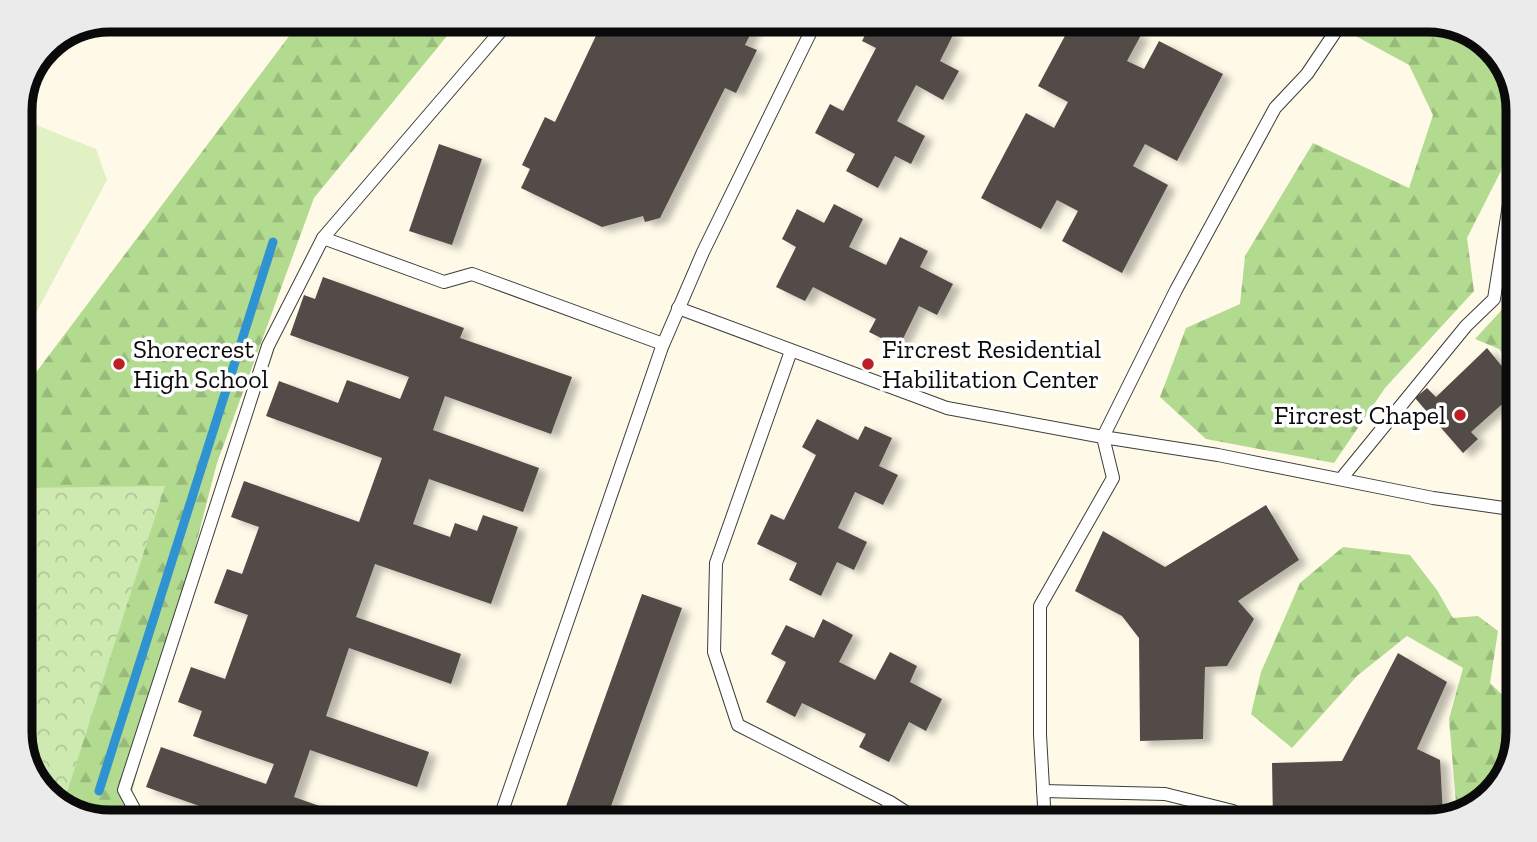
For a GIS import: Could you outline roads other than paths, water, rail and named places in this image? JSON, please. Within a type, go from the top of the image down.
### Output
[{"type":"lane","points":[[135,810],[124,790],[268,346],[323,238],[500,32]]},
{"type":"lane","points":[[502,810],[663,344],[811,32]]},
{"type":"lane","points":[[1044,810],[1040,606],[1113,478],[1103,437],[1176,290],[1275,108],[1307,74],[1335,32]]},
{"type":"lane","points":[[1341,479],[1466,326],[1494,299],[1505,229]]},
{"type":"lane","points":[[323,238],[444,282],[472,274],[663,344]]},
{"type":"lane","points":[[678,308],[947,408],[1218,455],[1433,498],[1506,508]]},
{"type":"lane","points":[[791,351],[716,563],[714,652],[738,725],[903,810]]},
{"type":"lane","points":[[1043,791],[1165,794],[1229,810]]},
{"type":"lane","points":[[887,810],[890,802]]},
{"type":"waterway","points":[[99,791],[273,242]]},
{"type":"place","name":"Shorecrest High School","points":[[119,364]]},
{"type":"place","name":"Fircrest Residential Habilitation Center","points":[[868,364]]},
{"type":"place","name":"Fircrest Chapel","points":[[1460,415]]}]
